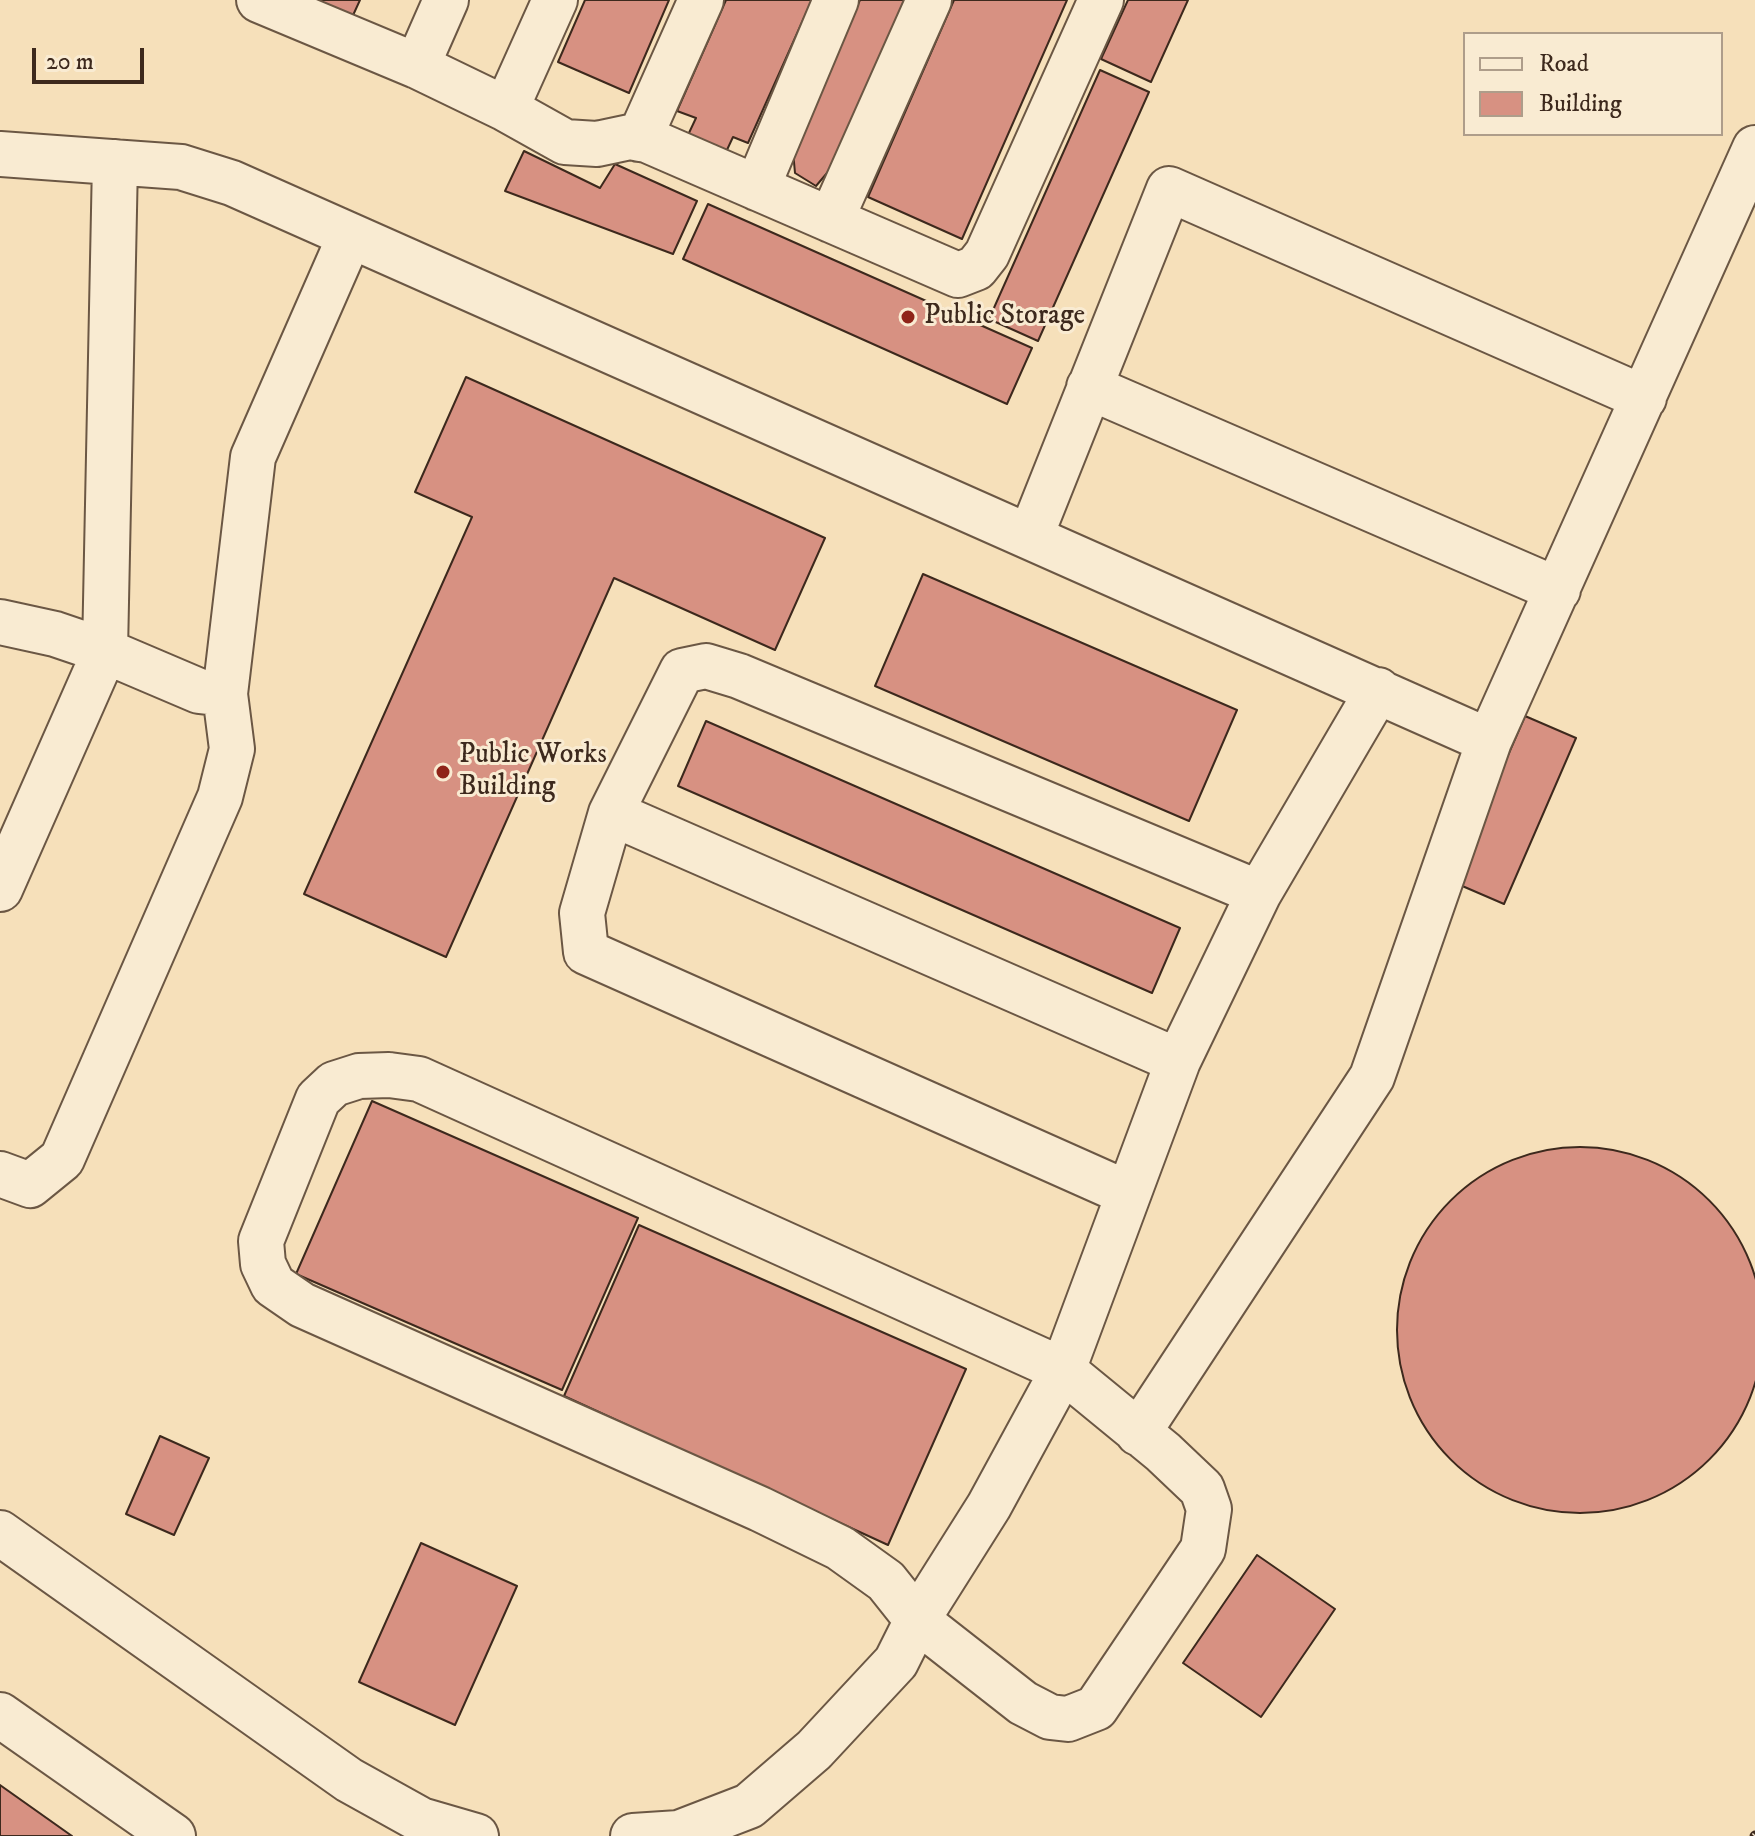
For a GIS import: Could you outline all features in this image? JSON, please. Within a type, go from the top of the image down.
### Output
[{"type":"lane","points":[[259,0],[417,66],[506,109],[565,142],[597,144],[630,137],[639,139],[958,275],[976,268],[987,254],[1101,0]]},
{"type":"lane","points":[[417,66],[446,0]]},
{"type":"lane","points":[[506,109],[555,0]]},
{"type":"lane","points":[[639,139],[701,0]]},
{"type":"lane","points":[[757,188],[836,0]]},
{"type":"lane","points":[[831,220],[929,0]]},
{"type":"lane","points":[[1138,1433],[1372,1077],[1489,741],[1755,148]]},
{"type":"lane","points":[[0,154],[196,170],[1031,535],[1489,741]]},
{"type":"lane","points":[[0,889],[105,651],[115,162]]},
{"type":"lane","points":[[1031,535],[1169,189],[1644,398]]},
{"type":"lane","points":[[0,1174],[30,1185],[62,1159],[220,797],[232,749],[225,694],[253,457],[350,236]]},
{"type":"lane","points":[[1089,387],[1558,590]]},
{"type":"lane","points":[[0,622],[55,634],[105,651],[199,691],[225,694]]},
{"type":"lane","points":[[1127,1193],[586,952],[582,913],[611,813],[682,671],[706,666],[739,676],[1259,893]]},
{"type":"lane","points":[[633,1836],[679,1833],[749,1806],[814,1750],[896,1662],[917,1620],[989,1506],[1063,1370],[1178,1061],[1259,893],[1378,690]]},
{"type":"lane","points":[[611,813],[1178,1061]]},
{"type":"lane","points":[[359,1076],[419,1079],[1063,1370],[1202,1489],[1209,1509],[1203,1549],[1096,1708],[1068,1719],[1050,1717],[1023,1703],[917,1620],[886,1581],[840,1548],[760,1509],[302,1305],[273,1285],[263,1264],[261,1241],[318,1099],[334,1084],[359,1076]]},
{"type":"lane","points":[[0,1533],[349,1780],[421,1820],[476,1836]]},
{"type":"lane","points":[[0,1715],[173,1836]]},
{"type":"building","points":[[303,0],[360,0],[349,24]]},
{"type":"building","points":[[585,0],[669,0],[629,93],[558,62]]},
{"type":"building","points":[[726,0],[812,0],[748,143],[733,137],[726,152],[688,135],[696,118],[677,111]]},
{"type":"building","points":[[860,0],[907,0],[833,166],[816,186],[795,173],[793,151]]},
{"type":"building","points":[[954,0],[1067,0],[962,239],[868,197]]},
{"type":"building","points":[[1128,0],[1188,0],[1151,82],[1101,59]]},
{"type":"building","points":[[1100,70],[1149,92],[1038,341],[989,319]]},
{"type":"building","points":[[524,151],[600,188],[615,164],[697,201],[673,254],[505,191]]},
{"type":"building","points":[[708,204],[1032,348],[1007,404],[683,259]]},
{"type":"building","name":"Public Works Building","points":[[466,377],[825,538],[775,650],[614,578],[446,957],[304,894],[472,517],[415,492]]},
{"type":"building","points":[[923,574],[1237,710],[1189,821],[875,686]]},
{"type":"building","points":[[1525,716],[1576,738],[1504,904],[1453,882]]},
{"type":"building","points":[[706,721],[1180,928],[1152,993],[678,786]]},
{"type":"building","points":[[372,1101],[638,1218],[562,1390],[296,1274]]},
{"type":"building","points":[[1562,1148],[1598,1148],[1633,1155],[1666,1169],[1696,1189],[1721,1214],[1741,1244],[1755,1277],[1756,1379],[1741,1416],[1721,1446],[1696,1471],[1666,1491],[1633,1505],[1598,1512],[1562,1512],[1527,1505],[1494,1491],[1464,1471],[1439,1446],[1419,1416],[1405,1383],[1398,1348],[1398,1312],[1405,1277],[1419,1244],[1439,1214],[1464,1189],[1494,1169],[1527,1155]]},
{"type":"building","points":[[639,1225],[966,1369],[888,1545],[564,1396]]},
{"type":"building","points":[[160,1436],[209,1458],[174,1535],[126,1514]]},
{"type":"building","points":[[421,1543],[517,1586],[455,1725],[359,1682]]},
{"type":"building","points":[[1257,1555],[1335,1609],[1261,1717],[1183,1663]]},
{"type":"building","points":[[0,1785],[72,1836],[0,1836]]},
{"type":"place","name":"Public Storage","points":[[908,317]]},
{"type":"place","name":"Public Works Building","points":[[443,772]]}]
